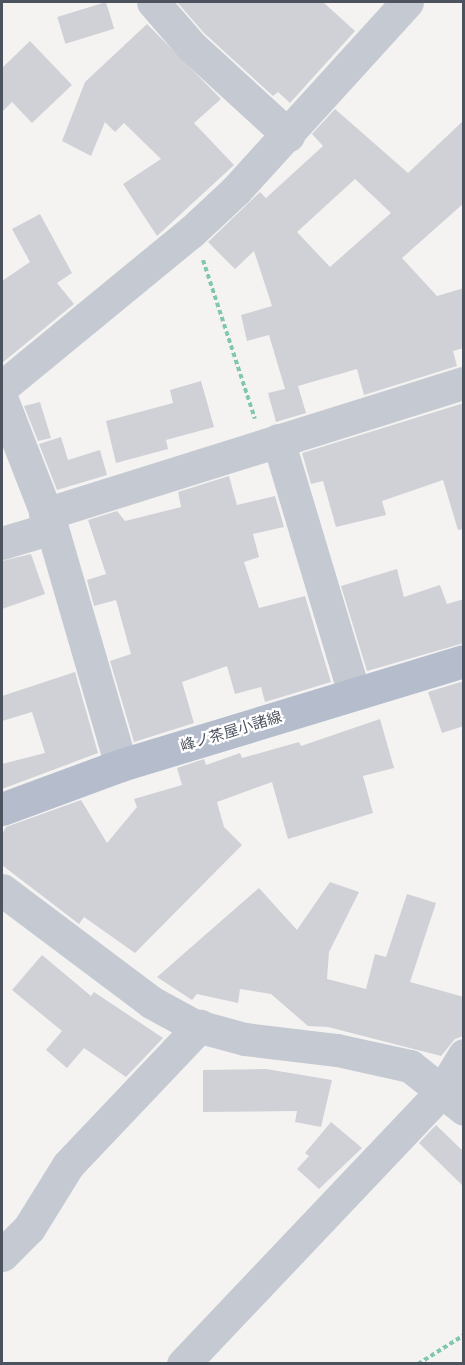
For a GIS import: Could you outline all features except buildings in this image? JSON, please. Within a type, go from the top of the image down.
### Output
[{"type":"main road","name":"峰ノ茶屋小諸線","points":[[2,809],[121,765],[464,661]]},
{"type":"street","points":[[153,2],[191,45],[288,135]]},
{"type":"street","points":[[2,387],[191,232],[288,135],[407,2]]},
{"type":"street","points":[[2,543],[49,521],[270,442],[464,383]]},
{"type":"street","points":[[2,400],[13,421],[49,521],[121,765]]},
{"type":"street","points":[[270,442],[354,693]]},
{"type":"street","points":[[2,890],[151,1002],[200,1026],[245,1039],[337,1050],[410,1066],[453,1100]]},
{"type":"street","points":[[2,1254],[28,1228],[68,1165],[200,1026]]},
{"type":"street","points":[[183,1364],[453,1100],[464,1055]]},
{"type":"path","points":[[191,232],[212,278],[270,442]]},
{"type":"path","points":[[418,1364],[464,1335]]}]
